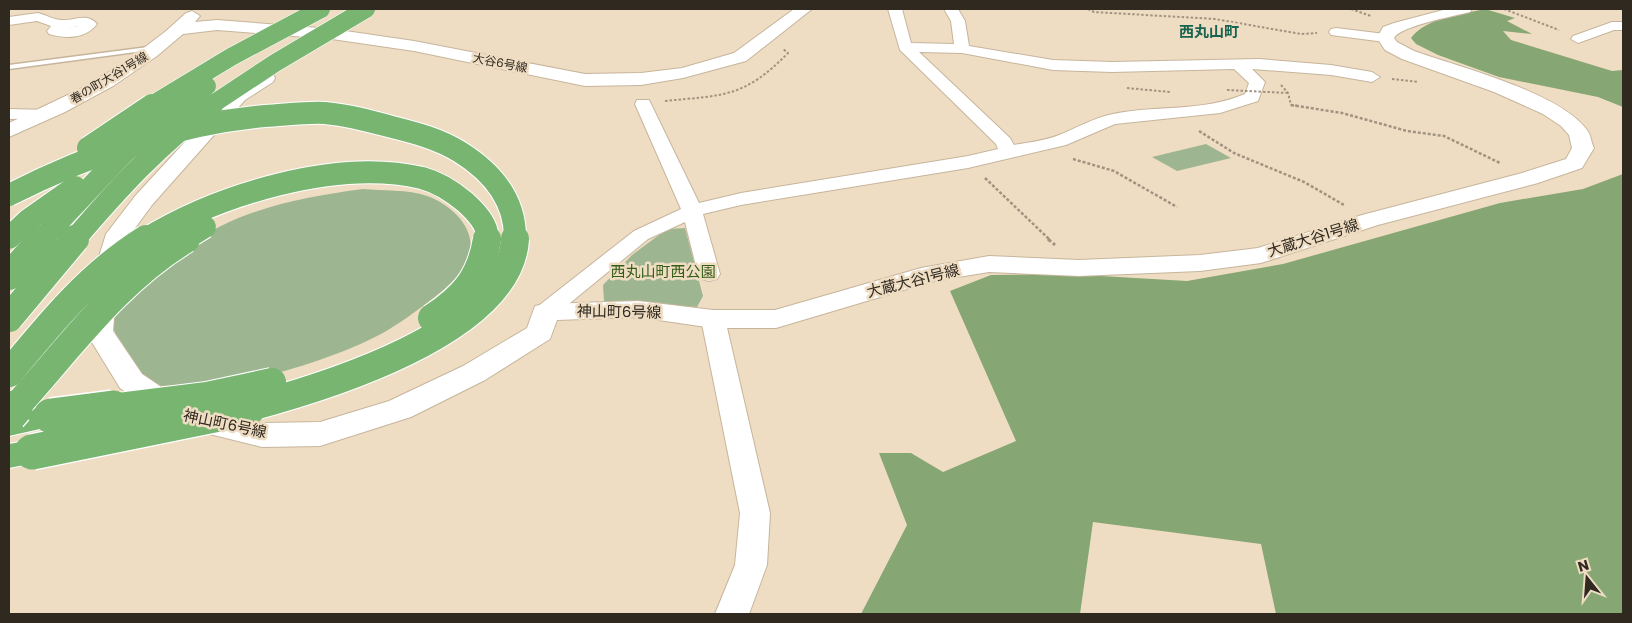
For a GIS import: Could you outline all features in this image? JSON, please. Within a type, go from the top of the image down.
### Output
[{"type":"highway","points":[[9,211],[76,157],[186,81],[232,54],[321,9]]},
{"type":"highway","points":[[9,276],[91,183],[124,150],[159,121],[238,66],[277,43],[343,9]]},
{"type":"highway","points":[[9,318],[94,216],[152,156],[188,124],[255,75],[366,9]]},
{"type":"highway","points":[[9,196],[75,163],[114,148],[231,120],[263,116],[330,114],[383,124],[432,137],[485,170],[504,191],[516,220],[516,244],[508,270],[491,294],[461,319],[414,347],[366,371],[313,390],[261,405],[20,454]]},
{"type":"highway","points":[[9,238],[40,210],[83,182],[131,159],[186,140],[249,127],[292,122],[383,124]]},
{"type":"highway","points":[[9,373],[44,331],[99,271],[158,231],[211,206],[255,191],[304,180],[361,174],[424,179],[458,196],[478,216],[488,236],[480,267],[467,287],[446,309],[392,341],[351,359],[253,388],[51,416],[9,425]]},
{"type":"highway","points":[[9,414],[89,323],[146,265],[181,240],[220,219],[263,202],[346,184],[389,182],[458,196]]},
{"type":"street","name":"春の町大谷1号線","points":[[9,131],[46,114],[122,73],[158,48],[180,29],[198,9]]},
{"type":"street","points":[[332,34],[375,9]]},
{"type":"street","name":"大谷6号線","points":[[180,29],[217,24],[332,34],[414,46],[585,80],[641,79],[683,73],[740,57],[804,9]]},
{"type":"street","points":[[895,9],[905,46],[1004,142],[1008,152]]},
{"type":"street","points":[[951,9],[958,21],[962,49]]},
{"type":"street","points":[[1336,32],[1385,38],[1388,31],[1400,26],[1464,9]]},
{"type":"street","points":[[9,21],[38,18],[60,25]]},
{"type":"street","points":[[1578,39],[1612,26],[1623,26]]},
{"type":"street","name":"神山町6号線","points":[[332,34],[238,96],[144,200],[118,234],[104,282],[99,330],[131,381],[181,416],[262,435],[320,434],[400,409],[474,373],[540,333],[545,312],[638,310],[713,319]]},
{"type":"street","name":"大蔵大谷1号線","points":[[713,319],[776,319],[930,274],[989,264],[1079,268],[1200,263],[1261,255],[1370,220],[1530,178],[1574,163],[1583,148],[1578,133],[1564,118],[1536,103],[1408,56],[1391,46],[1385,38]]},
{"type":"street","points":[[905,46],[962,49],[1053,65],[1112,67],[1259,64],[1331,70],[1372,77]]},
{"type":"street","points":[[545,312],[641,235],[692,211],[741,199],[968,162],[1060,141],[1111,119],[1147,113],[1217,108],[1242,102],[1252,97],[1257,82],[1238,64]]},
{"type":"street","points":[[643,104],[692,211],[709,274]]},
{"type":"street","points":[[9,114],[46,114]]},
{"type":"street","points":[[713,319],[755,513],[751,565],[732,614]]},
{"type":"lane","points":[[9,67],[158,48]]},
{"type":"path","points":[[1088,9],[1094,12],[1215,19],[1300,34],[1336,32]]},
{"type":"path","points":[[1504,9],[1564,32]]},
{"type":"path","points":[[643,104],[720,94],[751,85],[767,74],[788,53]]},
{"type":"path","points":[[1259,64],[1288,93],[1291,104],[1342,113],[1406,132],[1444,136],[1530,178]]},
{"type":"path","points":[[1227,90],[1288,93]]},
{"type":"path","points":[[1170,112],[1234,153],[1304,182],[1370,220]]},
{"type":"path","points":[[1064,158],[1082,160],[1116,174],[1177,206]]},
{"type":"path","points":[[968,162],[1079,268]]},
{"type":"green space","points":[[1485,9],[1515,18],[1507,21],[1532,34],[1503,31],[1511,40],[1612,71],[1623,70],[1623,107],[1598,97],[1499,77],[1438,55],[1416,44],[1411,38],[1426,25],[1435,21]]},
{"type":"green space","points":[[1206,144],[1231,158],[1177,171],[1152,157]]},
{"type":"green space","points":[[1623,174],[1623,614],[1276,614],[1261,544],[1093,522],[1080,614],[861,614],[907,525],[879,453],[911,453],[943,472],[1016,441],[950,291],[991,275],[1066,274],[1187,281],[1283,264],[1500,203],[1583,189]]},
{"type":"green space","points":[[363,189],[404,191],[427,196],[456,214],[468,232],[471,243],[466,265],[451,283],[414,313],[390,329],[365,342],[312,362],[258,378],[220,384],[158,386],[132,366],[108,318],[187,247],[206,234],[249,214],[294,201]]},
{"type":"green space","name":"西丸山町西公園","points":[[685,228],[703,296],[697,307],[604,301],[603,285],[632,255],[667,229]]},
{"type":"district","name":"西丸山町","points":[[1209,32]]}]
